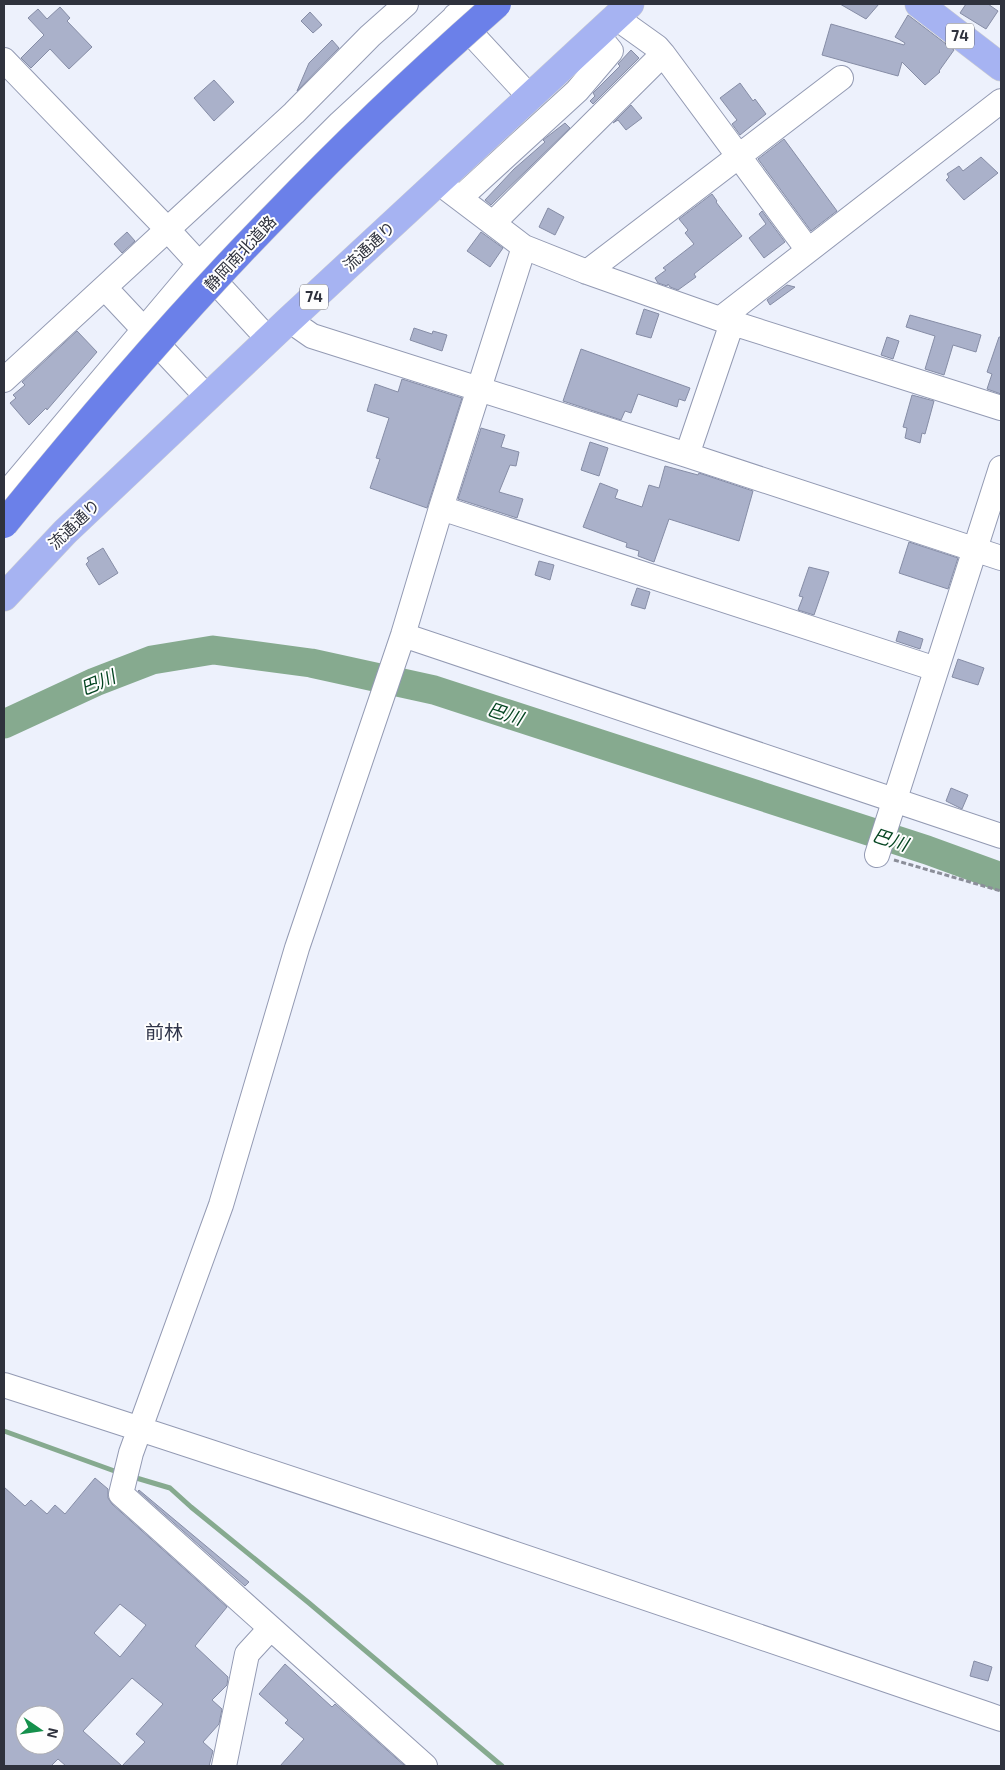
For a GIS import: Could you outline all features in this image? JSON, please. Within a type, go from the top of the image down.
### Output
[{"type":"highway","name":"静岡南北道路","points":[[4,511],[152,336],[269,208],[365,114],[484,4]]},
{"type":"highway","name":"静岡南北道路","points":[[4,524],[170,328],[276,215],[371,120],[498,4]]},
{"type":"main road","name":"74","points":[[919,4],[1001,67]]},
{"type":"main road","name":"流通通り","points":[[4,596],[64,532],[614,18]]},
{"type":"street","points":[[4,380],[294,113],[370,36],[406,4]]},
{"type":"street","points":[[4,496],[200,263],[456,8],[530,96]]},
{"type":"street","points":[[614,18],[657,47],[663,54],[808,250]]},
{"type":"street","points":[[460,198],[577,91],[612,52],[614,18]]},
{"type":"street","points":[[493,223],[663,54]]},
{"type":"street","points":[[4,60],[200,263],[269,340]]},
{"type":"street","points":[[587,272],[841,78]]},
{"type":"street","points":[[687,455],[726,321],[808,250],[1001,101]]},
{"type":"street","points":[[438,182],[524,247],[587,272],[726,321],[1001,408]]},
{"type":"street","points":[[425,1766],[121,1494],[132,1453],[221,1205],[297,948],[403,635],[441,508],[524,247]]},
{"type":"street","points":[[105,288],[208,398]]},
{"type":"street","points":[[289,320],[312,336],[687,455],[1001,558]]},
{"type":"street","points":[[877,855],[1001,468]]},
{"type":"street","points":[[441,508],[936,669]]},
{"type":"street","points":[[403,635],[1001,836]]},
{"type":"street","points":[[4,1385],[374,1505],[1001,1719]]},
{"type":"street","points":[[224,1766],[247,1654],[270,1629]]},
{"type":"path","points":[[877,855],[1001,891]]},
{"type":"building","points":[[840,4],[879,4],[866,19]]},
{"type":"building","points":[[966,4],[988,4],[998,11],[986,29],[960,13]]},
{"type":"building","points":[[60,7],[70,18],[67,21],[92,47],[69,69],[50,49],[31,68],[21,58],[44,35],[28,18],[38,9],[47,19]]},
{"type":"building","points":[[310,12],[322,25],[313,33],[301,21]]},
{"type":"building","points":[[908,15],[954,50],[940,72],[925,85],[902,62],[898,76],[822,55],[831,24],[904,45],[905,43],[895,37]]},
{"type":"building","points":[[332,40],[339,48],[297,91],[309,63]]},
{"type":"building","points":[[631,50],[639,58],[593,104],[590,101],[595,96],[593,93],[620,66],[618,64]]},
{"type":"building","points":[[214,80],[234,102],[214,121],[194,98]]},
{"type":"building","points":[[740,83],[753,101],[755,99],[766,114],[740,135],[732,124],[737,120],[720,98]]},
{"type":"building","points":[[631,105],[642,118],[626,130],[618,120],[613,123]]},
{"type":"building","points":[[565,123],[570,128],[491,205],[485,200],[514,169],[545,142],[543,140]]},
{"type":"building","points":[[784,139],[837,211],[811,231],[758,159]]},
{"type":"building","points":[[981,157],[998,173],[964,200],[946,180],[949,177],[947,174],[959,166],[963,171]]},
{"type":"building","points":[[712,194],[742,236],[694,274],[696,277],[678,290],[670,287],[668,284],[667,286],[658,283],[655,278],[666,270],[663,268],[694,244],[685,233],[688,230],[679,219]]},
{"type":"building","points":[[548,208],[564,217],[555,235],[539,227]]},
{"type":"building","points":[[762,211],[785,242],[764,258],[749,238],[766,224],[759,214]]},
{"type":"building","points":[[127,232],[135,241],[122,253],[114,244]]},
{"type":"building","points":[[481,232],[503,248],[490,267],[467,251]]},
{"type":"building","points":[[787,285],[795,287],[770,305],[767,300]]},
{"type":"building","points":[[644,309],[659,314],[651,338],[636,334]]},
{"type":"building","points":[[910,315],[981,335],[976,352],[953,345],[944,375],[925,369],[935,336],[906,327]]},
{"type":"building","points":[[414,328],[432,334],[433,331],[447,335],[442,351],[410,340]]},
{"type":"building","points":[[77,331],[97,352],[47,410],[46,408],[29,425],[10,403],[16,398],[13,395],[25,385],[22,382]]},
{"type":"building","points":[[887,337],[899,341],[893,359],[881,355]]},
{"type":"building","points":[[999,337],[1001,337],[1001,394],[987,389],[992,374],[987,372]]},
{"type":"building","points":[[581,349],[690,388],[685,401],[679,399],[677,407],[638,394],[631,413],[625,411],[621,420],[563,401]]},
{"type":"building","points":[[402,379],[462,398],[427,508],[370,488],[380,459],[376,458],[389,418],[367,411],[375,384],[398,392]]},
{"type":"building","points":[[912,395],[934,401],[925,434],[922,433],[920,443],[905,438],[907,428],[903,427]]},
{"type":"building","points":[[481,428],[505,435],[501,447],[519,452],[516,466],[510,465],[499,492],[523,499],[517,518],[458,499]]},
{"type":"building","points":[[590,442],[608,448],[599,476],[581,470]]},
{"type":"building","points":[[665,466],[698,475],[699,473],[753,491],[739,541],[669,519],[654,562],[638,556],[639,551],[626,547],[627,543],[583,527],[600,483],[618,490],[615,498],[642,507],[649,485],[659,488]]},
{"type":"building","points":[[909,542],[958,558],[948,589],[899,573]]},
{"type":"building","points":[[103,548],[118,573],[99,585],[86,564],[89,561],[87,558]]},
{"type":"building","points":[[539,561],[554,565],[550,580],[535,575]]},
{"type":"building","points":[[809,567],[829,572],[814,615],[798,610],[803,597],[799,596]]},
{"type":"building","points":[[637,588],[650,592],[645,609],[631,605]]},
{"type":"building","points":[[899,631],[923,639],[920,649],[896,641]]},
{"type":"building","points":[[958,659],[984,668],[978,685],[952,677]]},
{"type":"building","points":[[951,788],[968,795],[962,809],[946,801]]},
{"type":"building","points":[[95,1478],[108,1489],[108,1498],[112,1504],[227,1607],[195,1646],[228,1677],[227,1685],[212,1700],[222,1709],[219,1724],[203,1742],[213,1751],[209,1766],[122,1766],[66,1766],[58,1759],[51,1766],[4,1766],[4,1487],[25,1506],[31,1500],[47,1514],[55,1505],[65,1514]],"holes":[[[120,1604],[146,1625],[120,1657],[94,1633]],[[132,1678],[163,1704],[136,1734],[145,1742],[122,1766],[83,1731]]]},
{"type":"building","points":[[139,1490],[249,1582],[245,1586]]},
{"type":"building","points":[[974,1661],[992,1667],[988,1681],[970,1676]]},
{"type":"building","points":[[285,1664],[332,1707],[335,1704],[405,1766],[280,1766],[304,1739],[285,1723],[288,1720],[259,1694]]},
{"type":"waterway","name":"巴川","points":[[4,724],[95,682],[152,660],[213,650],[311,663],[434,690],[927,850],[1001,877]]},
{"type":"waterway","points":[[4,1431],[120,1473]]},
{"type":"waterway","points":[[133,1477],[170,1488],[502,1766]]},
{"type":"district","name":"前林","points":[[164,1032]]}]
